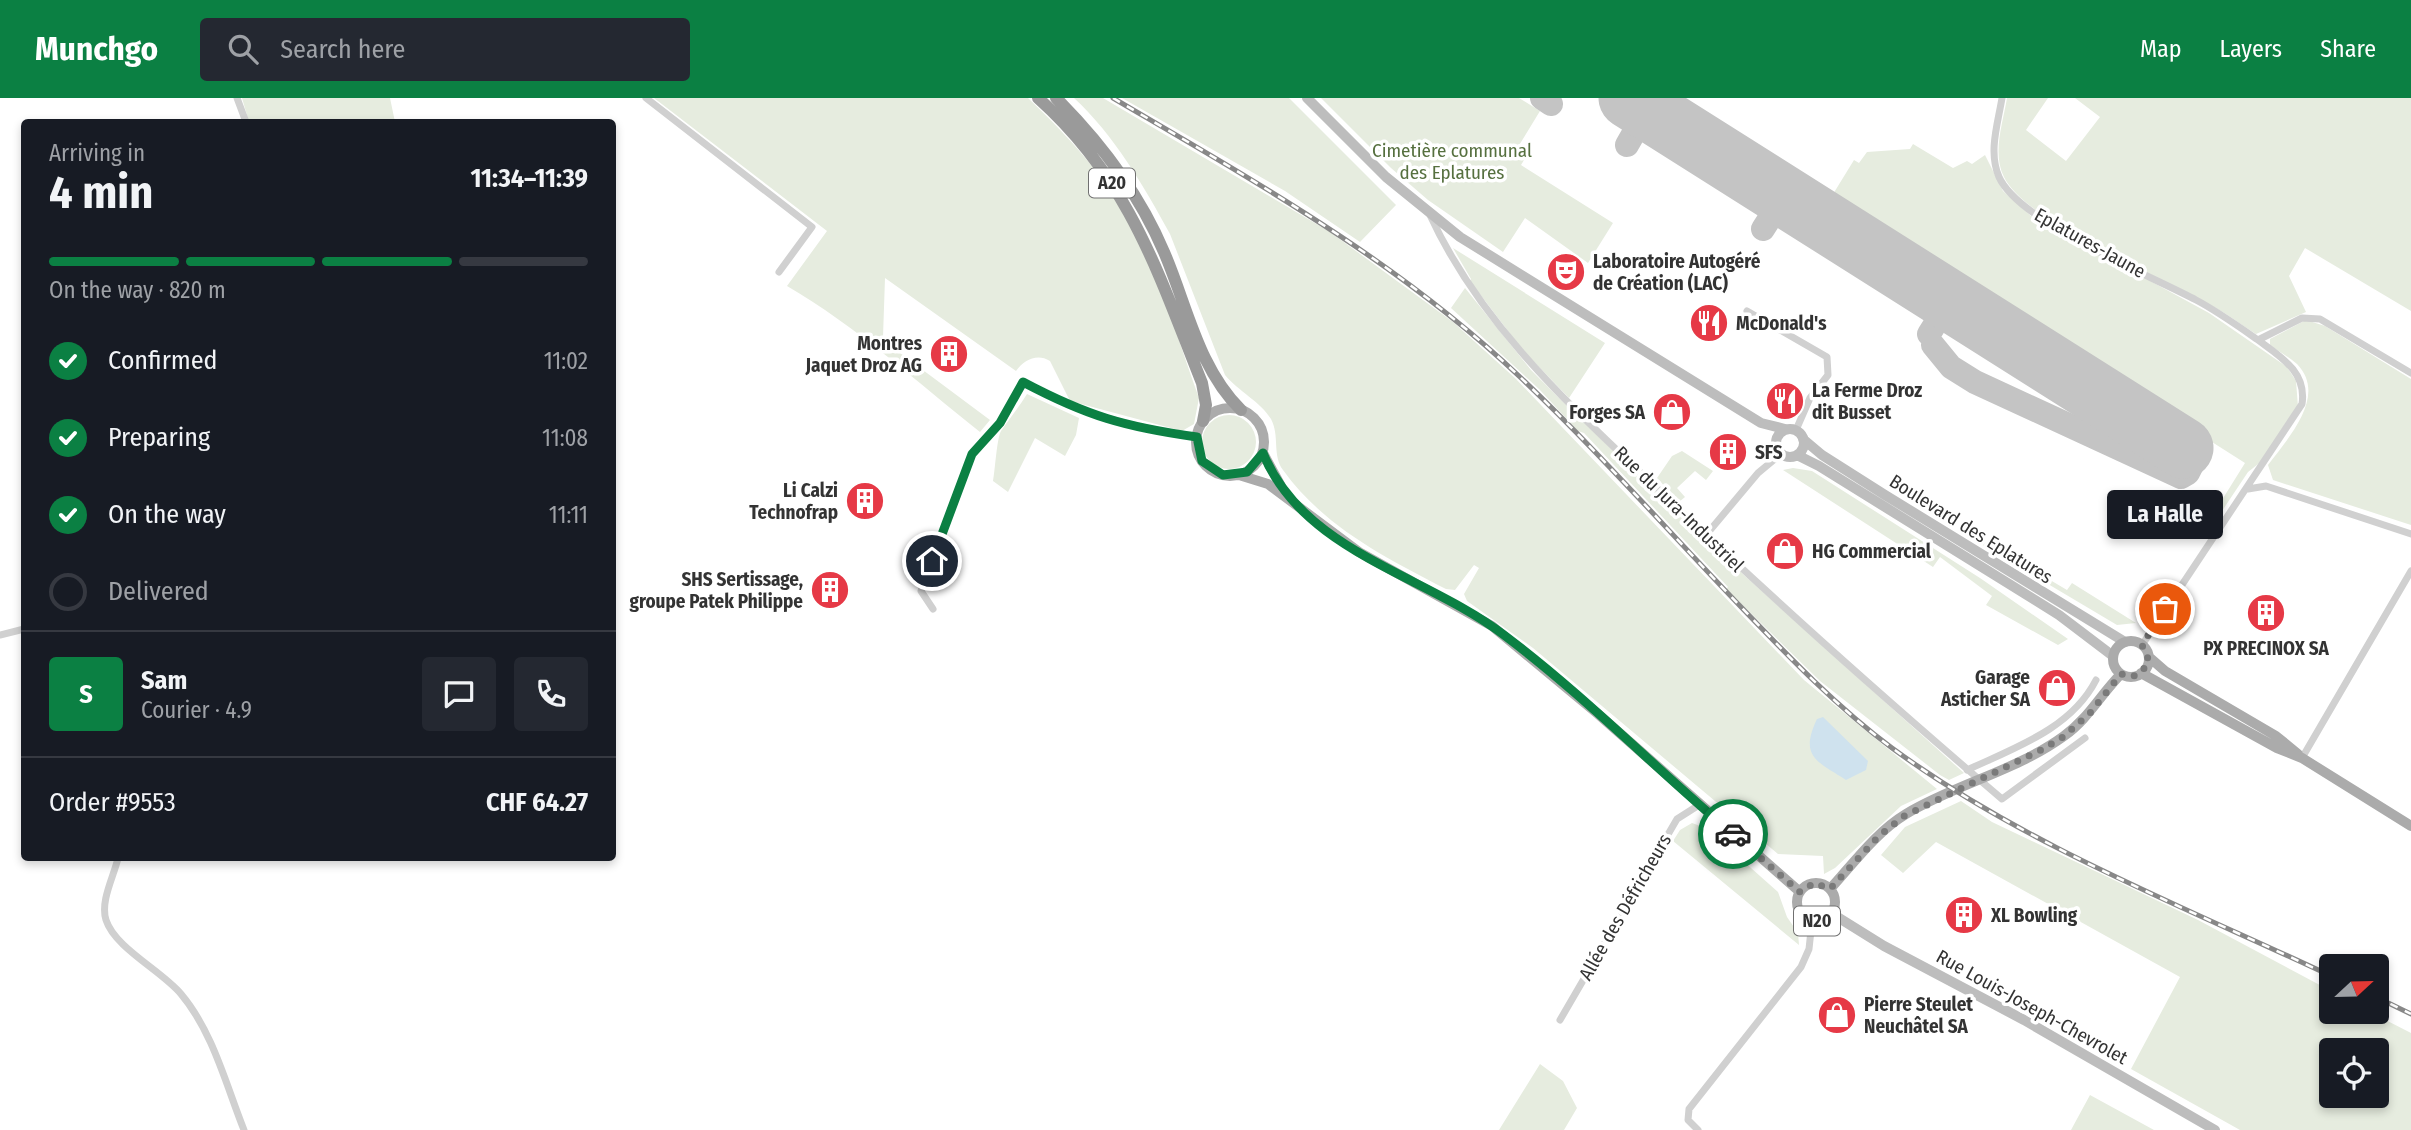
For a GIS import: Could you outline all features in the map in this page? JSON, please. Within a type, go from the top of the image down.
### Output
[{"type":"highway","name":"A20","points":[[1038,98],[1097,161],[1139,228],[1202,383],[1206,405],[1203,421]]},
{"type":"highway","name":"A20","points":[[1056,98],[1094,139],[1137,199],[1163,250],[1214,379],[1241,410]]},
{"type":"main road","points":[[1307,98],[1364,157],[1430,215],[1761,423],[1790,429],[1804,439],[1804,446],[1797,456],[1781,454],[1761,423]]},
{"type":"main road","points":[[1197,437],[1203,421],[1224,409],[1241,410]]},
{"type":"main road","name":"N20","points":[[1241,410],[1259,423],[1264,438],[1263,453],[1286,495]]},
{"type":"main road","points":[[1775,442],[1778,434],[1790,429]]},
{"type":"main road","name":"N20","points":[[1197,437],[1198,454],[1208,468],[1223,475],[1239,475],[1268,484],[1359,552],[1475,615],[1506,636],[1656,763],[1699,805],[1800,892]]},
{"type":"main road","name":"Boulevard des Eplatures","points":[[1804,439],[1822,455],[1885,495],[2098,629],[2125,642]]},
{"type":"main road","points":[[1239,475],[1254,467],[1263,453]]},
{"type":"main road","name":"Boulevard des Eplatures","points":[[1797,456],[1819,466],[2048,608],[2099,643],[2113,656]]},
{"type":"main road","points":[[2149,657],[2141,673],[2131,677],[2121,674],[2115,667],[2113,656],[2118,646],[2125,642],[2142,645],[2149,657],[2165,670],[2276,736],[2302,758],[2411,826]]},
{"type":"main road","points":[[2141,673],[2277,748],[2302,758]]},
{"type":"main road","points":[[1830,889],[1879,836],[1909,812],[2041,750],[2086,717],[2121,674]]},
{"type":"main road","name":"N20","points":[[1814,883],[1830,889],[1835,901],[1831,913],[1825,919],[1812,921],[1799,912],[1797,901],[1800,892],[1814,883]]},
{"type":"main road","name":"Rue Louis-Joseph-Chevrolet","points":[[1831,913],[1884,946],[2034,1026],[2215,1130]]},
{"type":"street","points":[[237,98],[245,119]]},
{"type":"street","points":[[646,98],[812,227],[779,272]]},
{"type":"street","name":"Eplatures-Jaune","points":[[2002,98],[1994,154],[1998,174],[2008,190],[2052,225],[2199,302],[2258,340],[2293,367],[2301,381],[2304,396],[2300,410],[2248,489]]},
{"type":"street","name":"Rue du Jura-Industriel","points":[[1430,215],[1449,255],[1531,367],[1706,536],[2002,799],[2085,738]]},
{"type":"street","points":[[1747,311],[1827,357],[1828,374],[1790,429]]},
{"type":"street","points":[[2258,340],[2294,321],[2311,317],[2320,319],[2411,373]]},
{"type":"street","points":[[933,609],[921,591],[972,454],[1000,423],[1023,382],[1092,415],[1142,429],[1197,437]]},
{"type":"street","points":[[1706,536],[1758,473],[1781,454]]},
{"type":"street","points":[[2142,645],[2248,489],[2266,486],[2411,534]]},
{"type":"street","points":[[2302,758],[2411,571]]},
{"type":"street","points":[[0,635],[21,630]]},
{"type":"street","points":[[1967,769],[2052,727],[2081,702],[2096,680]]},
{"type":"street","name":"Allée des Défricheurs","points":[[1560,1020],[1677,819],[1699,805]]},
{"type":"street","points":[[117,861],[104,910],[106,921],[114,935],[181,994],[206,1033],[244,1130]]},
{"type":"street","points":[[1698,1130],[1689,1123],[1687,1114],[1801,967],[1809,949],[1812,921]]},
{"type":"green space","points":[[242,98],[390,98],[394,119],[248,119]]},
{"type":"green space","points":[[654,98],[1028,98],[1058,127],[1099,175],[1123,209],[1143,247],[1161,289],[1199,398],[1194,424],[1182,431],[1070,401],[1050,361],[1031,359],[1016,371],[885,278],[883,337],[888,344],[990,420],[980,432],[886,355],[787,286],[827,231]]},
{"type":"green space","points":[[1074,98],[1103,98],[1330,232],[1453,322],[1516,379],[1804,680],[1937,789],[1901,806],[1835,868],[1824,874],[1823,856],[1778,854],[1533,648],[1467,601],[1464,594],[1479,568],[1474,565],[1455,590],[1446,589],[1379,553],[1337,525],[1299,490],[1283,470],[1278,458],[1274,425],[1261,407],[1225,375],[1170,234],[1160,216],[1115,145],[1089,112]]},
{"type":"green space","points":[[1122,98],[1289,98],[1396,205],[1360,242],[1285,191]]},
{"type":"green space","name":"Cimetière communal des Eplatures","points":[[1321,98],[1519,98],[1540,111],[1518,147],[1527,155],[1521,165],[1613,223],[1588,263],[1525,218],[1503,252],[1428,200],[1391,168]]},
{"type":"green space","points":[[2007,98],[2048,98],[2026,130],[2066,161],[2100,117],[2075,98],[2411,98],[2411,311],[2305,248],[2289,276],[2306,312],[2256,334],[2216,308],[2068,231],[2018,195],[2004,177],[1999,158]]},
{"type":"green space","points":[[1913,144],[1953,168],[1967,161],[1972,164],[1985,155],[2003,191],[2031,216],[2209,313],[2287,367],[2296,381],[2298,407],[2262,461],[2248,472],[2206,535],[2202,532],[2245,463],[1830,199],[1854,160],[1859,163],[1867,152],[1910,149]]},
{"type":"green space","points":[[1453,248],[1605,343],[1569,398],[1521,348],[1470,281]]},
{"type":"green space","points":[[1465,288],[1531,370],[1565,404],[1706,541],[1964,773],[1949,780],[1940,775],[1820,681],[1726,589],[1728,587],[1584,433],[1578,431],[1539,389],[1451,308]]},
{"type":"green space","points":[[2306,320],[2325,326],[2411,379],[2411,525],[2273,480],[2268,465],[2302,416],[2308,389],[2305,376],[2297,364],[2270,345],[2270,339]]},
{"type":"green space","points":[[1027,394],[1079,418],[1076,435],[1065,456],[1035,438],[1008,492],[993,481],[998,440],[1001,431]]},
{"type":"green space","points":[[1229,415],[1248,423],[1256,442],[1248,461],[1229,469],[1210,461],[1202,442],[1210,423]]},
{"type":"green space","points":[[1682,451],[1713,471],[1706,480],[1695,471],[1677,488],[1685,497],[1679,502],[1657,478],[1672,456]]},
{"type":"green space","points":[[1793,468],[1812,471],[1980,578],[2068,639],[2058,645],[1986,605],[1992,596],[1940,557],[1933,567],[1783,470]]},
{"type":"green space","points":[[1967,531],[2067,590],[2072,583],[2136,623],[2117,625],[1969,537]]},
{"type":"green space","points":[[1961,801],[1992,822],[2198,920],[2319,985],[2319,1024],[2389,1024],[2389,1022],[2411,1033],[2411,1130],[2240,1130],[2131,1069],[2180,977],[1936,842],[1903,873],[1881,855],[1905,827]]},
{"type":"green space","points":[[1692,823],[1706,828],[1778,892],[1787,917],[1798,933],[1799,945],[1673,841],[1680,830]]},
{"type":"green space","points":[[1540,1064],[1563,1081],[1577,1108],[1564,1130],[1499,1130]]},
{"type":"green space","points":[[2090,1095],[2154,1130],[2071,1130]]},
{"type":"water","points":[[1823,717],[1868,761],[1866,770],[1846,780],[1814,757],[1810,742],[1812,732],[1817,719]]},
{"type":"taxiway","points":[[1542,98],[1551,104]]},
{"type":"taxiway","points":[[1627,145],[1647,110]]},
{"type":"taxiway","points":[[1763,229],[1784,196]]},
{"type":"taxiway","points":[[1929,334],[1949,302]]},
{"type":"taxiway","points":[[1933,345],[1951,367],[1975,382],[2181,477],[2188,473],[2194,461],[2183,448]]},
{"type":"runway","points":[[1629,98],[2183,448]]},
{"type":"railway","points":[[1113,98],[1325,226],[1376,260],[1474,335],[1577,433],[1796,663],[1852,716],[1892,748],[1942,783],[2050,844],[2319,971]]},
{"type":"railway","points":[[2389,1003],[2411,1014]]},
{"type":"way so far","points":[[1733,834],[1800,892],[1814,883],[1830,889],[1879,836],[1909,812],[2063,737],[2086,717],[2121,674],[2131,677],[2147,668],[2148,653],[2142,645],[2165,609]]},
{"type":"place","name":"Laboratoire Autogéré de Création (LAC)","points":[[1566,272]]},
{"type":"place","name":"McDonald's","points":[[1709,323]]},
{"type":"place","name":"Montres Jaquet Droz AG","points":[[949,354]]},
{"type":"place","name":"La Ferme Droz dit Busset","points":[[1785,401]]},
{"type":"place","name":"Forges SA","points":[[1672,412]]},
{"type":"place","name":"SFS","points":[[1728,452]]},
{"type":"place","name":"Li Calzi Technofrap","points":[[865,501]]},
{"type":"place","name":"HG Commercial","points":[[1785,551]]},
{"type":"place","name":"SHS Sertissage, groupe Patek Philippe","points":[[830,590]]},
{"type":"place","name":"La Halle","points":[[2165,609]]},
{"type":"place","name":"PX PRECINOX SA","points":[[2266,613]]},
{"type":"place","name":"Garage Asticher SA","points":[[2057,688]]},
{"type":"place","name":"XL Bowling","points":[[1964,915]]},
{"type":"place","name":"Pierre Steulet Neuchâtel SA","points":[[1837,1015]]},
{"type":"route","points":[[932,561],[972,454],[1000,423],[1023,382],[1083,412],[1112,422],[1197,437],[1196,445],[1202,461],[1208,468],[1223,475],[1247,472],[1254,467],[1263,453],[1286,495],[1321,525],[1372,560],[1454,603],[1506,636],[1656,763],[1733,834]]}]
